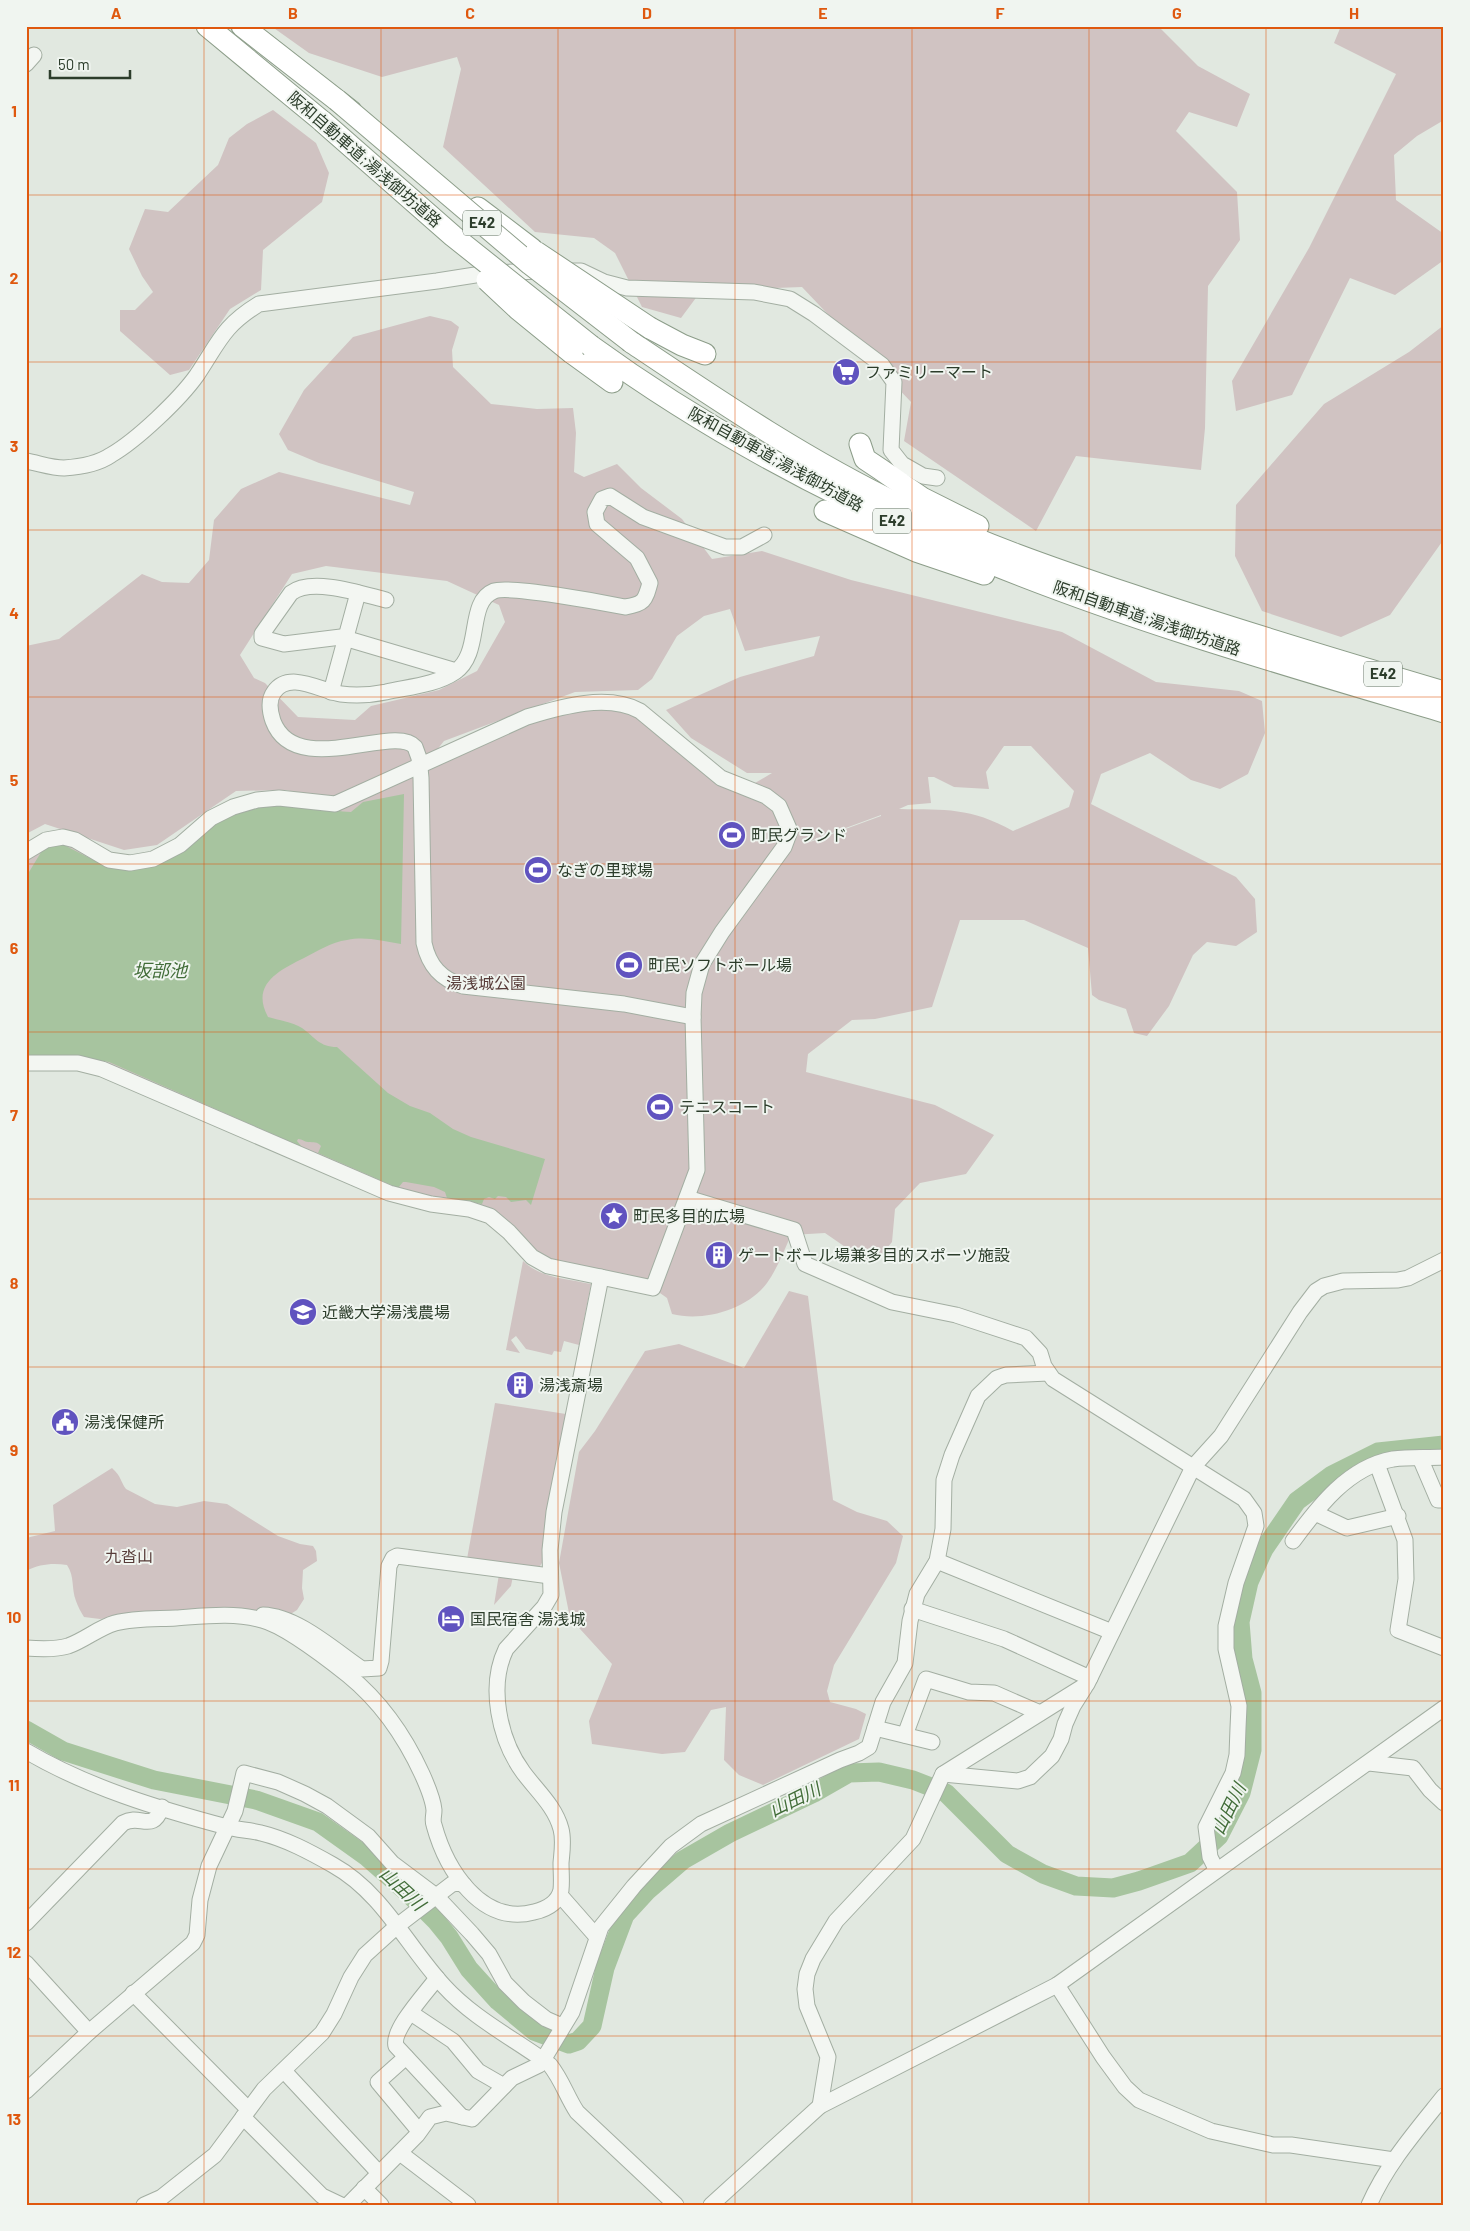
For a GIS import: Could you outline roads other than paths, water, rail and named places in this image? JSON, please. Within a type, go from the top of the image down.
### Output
[{"type":"highway","name":"阪和自動車道;湯浅御坊道路","points":[[207,26],[377,168],[582,349],[842,498],[987,562],[1131,615],[1223,635],[1322,665],[1444,712]]},
{"type":"highway","name":"阪和自動車道;湯浅御坊道路","points":[[242,26],[337,100],[530,264],[631,342],[762,430],[868,489],[944,526],[1013,554],[1158,604],[1223,635]]},
{"type":"highway","points":[[337,100],[532,249],[650,328],[682,345],[705,354]]},
{"type":"highway","points":[[582,349],[612,382]]},
{"type":"highway","points":[[860,444],[865,459],[922,498],[1034,551],[1158,604]]},
{"type":"highway","points":[[825,511],[916,551],[966,569],[1131,615]]},
{"type":"highway","name":"阪和自動車道;湯浅御坊道路","points":[[1322,665],[1444,692]]},
{"type":"street","points":[[26,461],[61,468],[86,465],[110,456],[144,431],[170,405],[196,376],[221,335],[240,316],[259,304],[488,273],[582,271],[604,282],[628,288],[754,292],[790,299],[882,365],[894,382],[892,450],[902,464],[923,476],[937,478]]},
{"type":"street","points":[[693,1017],[624,1004],[463,986],[452,982],[440,974],[428,958],[424,943],[420,765],[416,747],[406,741],[316,749],[305,747],[283,735],[274,723],[270,699],[274,691],[282,684],[295,682],[332,692],[362,695],[383,693],[438,680],[456,671],[466,663],[471,651],[481,604],[484,598],[495,590],[514,590],[625,607],[640,604],[646,597],[650,583],[637,558],[598,524],[595,512],[602,499],[610,496],[643,517],[725,547],[742,547],[764,535]]},
{"type":"street","points":[[386,600],[323,586],[293,591],[261,636],[264,640],[284,644],[332,637],[345,638],[456,671]]},
{"type":"street","points":[[332,692],[358,593]]},
{"type":"street","points":[[26,852],[46,840],[63,837],[75,840],[109,860],[130,863],[142,862],[164,855],[180,845],[211,818],[238,806],[257,800],[279,798],[335,804],[527,717],[574,706],[619,704],[635,708],[646,715],[721,778],[766,796],[779,806],[788,823],[788,839],[777,858],[722,932],[702,964],[694,993],[693,1017],[698,1161],[695,1177],[653,1288],[548,1266],[532,1257],[500,1222],[479,1211],[432,1204],[389,1193],[102,1069],[78,1063],[26,1063]]},
{"type":"street","points":[[687,1198],[794,1230],[805,1264],[872,1294],[892,1302],[956,1315],[1026,1338],[1040,1353],[1048,1373],[1060,1384],[1244,1499],[1254,1513],[1256,1526],[1236,1583],[1226,1626],[1226,1649],[1239,1706],[1237,1755],[1233,1773],[1206,1827],[1210,1857],[1216,1869]]},
{"type":"street","points":[[942,1775],[1018,1781],[1030,1777],[1052,1756],[1061,1739],[1073,1706],[1088,1681],[1193,1467],[1221,1436],[1300,1312],[1316,1291],[1324,1286],[1343,1280],[1403,1279],[1444,1260]]},
{"type":"street","points":[[147,2204],[162,2196],[204,2165],[221,2146],[264,2089],[315,2041],[328,2024],[351,1977],[365,1955],[433,1898],[454,1883],[459,1882],[496,1911],[522,1914],[548,1908],[560,1896],[563,1847],[561,1829],[554,1812],[524,1773],[511,1752],[500,1718],[498,1681],[502,1657],[506,1649],[544,1607],[552,1595],[550,1576],[554,1512],[600,1277]]},
{"type":"street","points":[[348,2205],[400,2153],[427,2120],[437,2114],[446,2113],[468,2119],[476,2117],[516,2075],[539,2065],[572,2012],[596,1936],[606,1918],[671,1846],[687,1833],[716,1817],[864,1751],[869,1747],[888,1692],[905,1663],[912,1609],[917,1594],[937,1561],[943,1529],[944,1480],[952,1455],[978,1396],[997,1378],[1006,1375],[1048,1373]]},
{"type":"street","points":[[1293,1541],[1315,1513],[1351,1477],[1376,1464],[1395,1459],[1444,1457]]},
{"type":"street","points":[[1420,1458],[1438,1500],[1444,1500]]},
{"type":"street","points":[[1376,1464],[1403,1530],[1406,1556],[1403,1606],[1398,1630],[1444,1648]]},
{"type":"street","points":[[1315,1513],[1347,1528],[1398,1516]]},
{"type":"street","points":[[244,1617],[263,1614],[282,1617],[294,1623],[362,1669],[376,1670],[379,1668],[381,1661],[389,1566],[393,1558],[397,1556],[550,1576]]},
{"type":"street","points":[[937,1561],[1112,1632]]},
{"type":"street","points":[[912,1609],[1004,1639],[1088,1681]]},
{"type":"street","points":[[26,1648],[66,1647],[104,1627],[117,1623],[206,1616],[244,1617],[264,1620],[285,1630],[348,1674],[375,1700],[389,1718],[422,1773],[433,1807],[433,1820],[436,1831],[446,1856],[464,1886]]},
{"type":"street","points":[[905,1735],[926,1679],[969,1692],[994,1693],[1040,1713]]},
{"type":"street","points":[[820,2106],[828,2057],[807,2006],[805,1989],[807,1974],[821,1944],[836,1921],[913,1839],[942,1775],[1088,1681]]},
{"type":"street","points":[[711,2205],[820,2106],[1057,1985],[1216,1869],[1444,1708]]},
{"type":"street","points":[[875,1728],[932,1742]]},
{"type":"street","points":[[26,1751],[60,1769],[162,1807],[228,1828],[260,1832],[274,1837],[335,1866],[352,1878],[401,1923],[437,1978],[458,2000],[503,2034],[545,2057],[577,2112],[676,2205]]},
{"type":"street","points":[[1368,1763],[1413,1768],[1430,1790],[1444,1803]]},
{"type":"street","points":[[26,2091],[133,1993],[193,1943],[197,1935],[200,1900],[209,1866],[235,1811],[244,1773],[278,1782],[327,1806],[368,1836],[392,1863],[433,1898],[489,1954],[505,1983],[524,2002],[561,2029]]},
{"type":"street","points":[[26,1923],[123,1823],[132,1819],[152,1822],[156,1820],[162,1807]]},
{"type":"street","points":[[560,1896],[596,1936]]},
{"type":"street","points":[[26,1963],[89,2032]]},
{"type":"street","points":[[437,1978],[399,2028],[394,2041],[396,2046],[463,2118]]},
{"type":"street","points":[[1057,1985],[1103,2058],[1125,2087],[1139,2100],[1211,2131],[1273,2145],[1291,2145],[1394,2160]]},
{"type":"street","points":[[133,1993],[322,2196],[341,2205]]},
{"type":"street","points":[[412,2013],[453,2041],[478,2071],[504,2086]]},
{"type":"street","points":[[406,2057],[378,2082],[419,2131]]},
{"type":"street","points":[[284,2071],[379,2174]]},
{"type":"street","points":[[1369,2205],[1380,2181],[1394,2160],[1444,2096]]},
{"type":"street","points":[[400,2153],[468,2205]]},
{"type":"street","points":[[364,2188],[381,2205]]},
{"type":"water","name":"坂部池","points":[[404,794],[401,944],[374,939],[354,939],[330,945],[277,973],[265,987],[263,1005],[268,1017],[298,1026],[321,1043],[337,1047],[388,1093],[410,1106],[430,1113],[453,1129],[471,1137],[545,1159],[531,1205],[526,1200],[511,1202],[506,1197],[498,1196],[495,1199],[489,1197],[484,1199],[482,1204],[447,1198],[445,1192],[434,1187],[406,1182],[403,1182],[398,1188],[318,1153],[321,1146],[318,1143],[298,1139],[297,1141],[302,1147],[109,1062],[78,1057],[26,1055],[26,877],[43,849],[57,844],[64,845],[105,866],[126,869],[148,867],[211,826],[245,811],[263,807],[291,805],[351,812],[363,802]]},
{"type":"waterway","name":"山田川","points":[[26,1730],[63,1751],[154,1780],[256,1800],[318,1822],[367,1857],[408,1893],[436,1921],[449,1937],[469,1969],[498,2001],[534,2031],[569,2044],[578,2041],[592,2026],[605,1968],[625,1915],[647,1891],[683,1860],[730,1833],[814,1793],[849,1773],[879,1772],[913,1780],[946,1793],[1007,1854],[1043,1874],[1076,1886],[1113,1888],[1190,1863],[1219,1836],[1241,1793],[1252,1750],[1252,1693],[1243,1659],[1240,1622],[1249,1582],[1264,1549],[1297,1501],[1332,1475],[1378,1452],[1444,1445]]},
{"type":"place","name":"ファミリーマート","points":[[846,372]]},
{"type":"place","name":"町民グランド","points":[[732,835]]},
{"type":"place","name":"なぎの里球場","points":[[538,870]]},
{"type":"place","name":"町民ソフトボール場","points":[[629,965]]},
{"type":"place","name":"テニスコート","points":[[660,1107]]},
{"type":"place","name":"町民多目的広場","points":[[614,1216]]},
{"type":"place","name":"ゲートボール場兼多目的スポーツ施設","points":[[719,1255]]},
{"type":"place","name":"近畿大学湯浅農場","points":[[303,1312]]},
{"type":"place","name":"湯浅斎場","points":[[520,1385]]},
{"type":"place","name":"湯浅保健所","points":[[65,1422]]},
{"type":"place","name":"国民宿舎 湯浅城","points":[[451,1619]]},
{"type":"park label","name":"湯浅城公園","points":[[486,983]]},
{"type":"park label","name":"九沓山","points":[[129,1556]]}]
